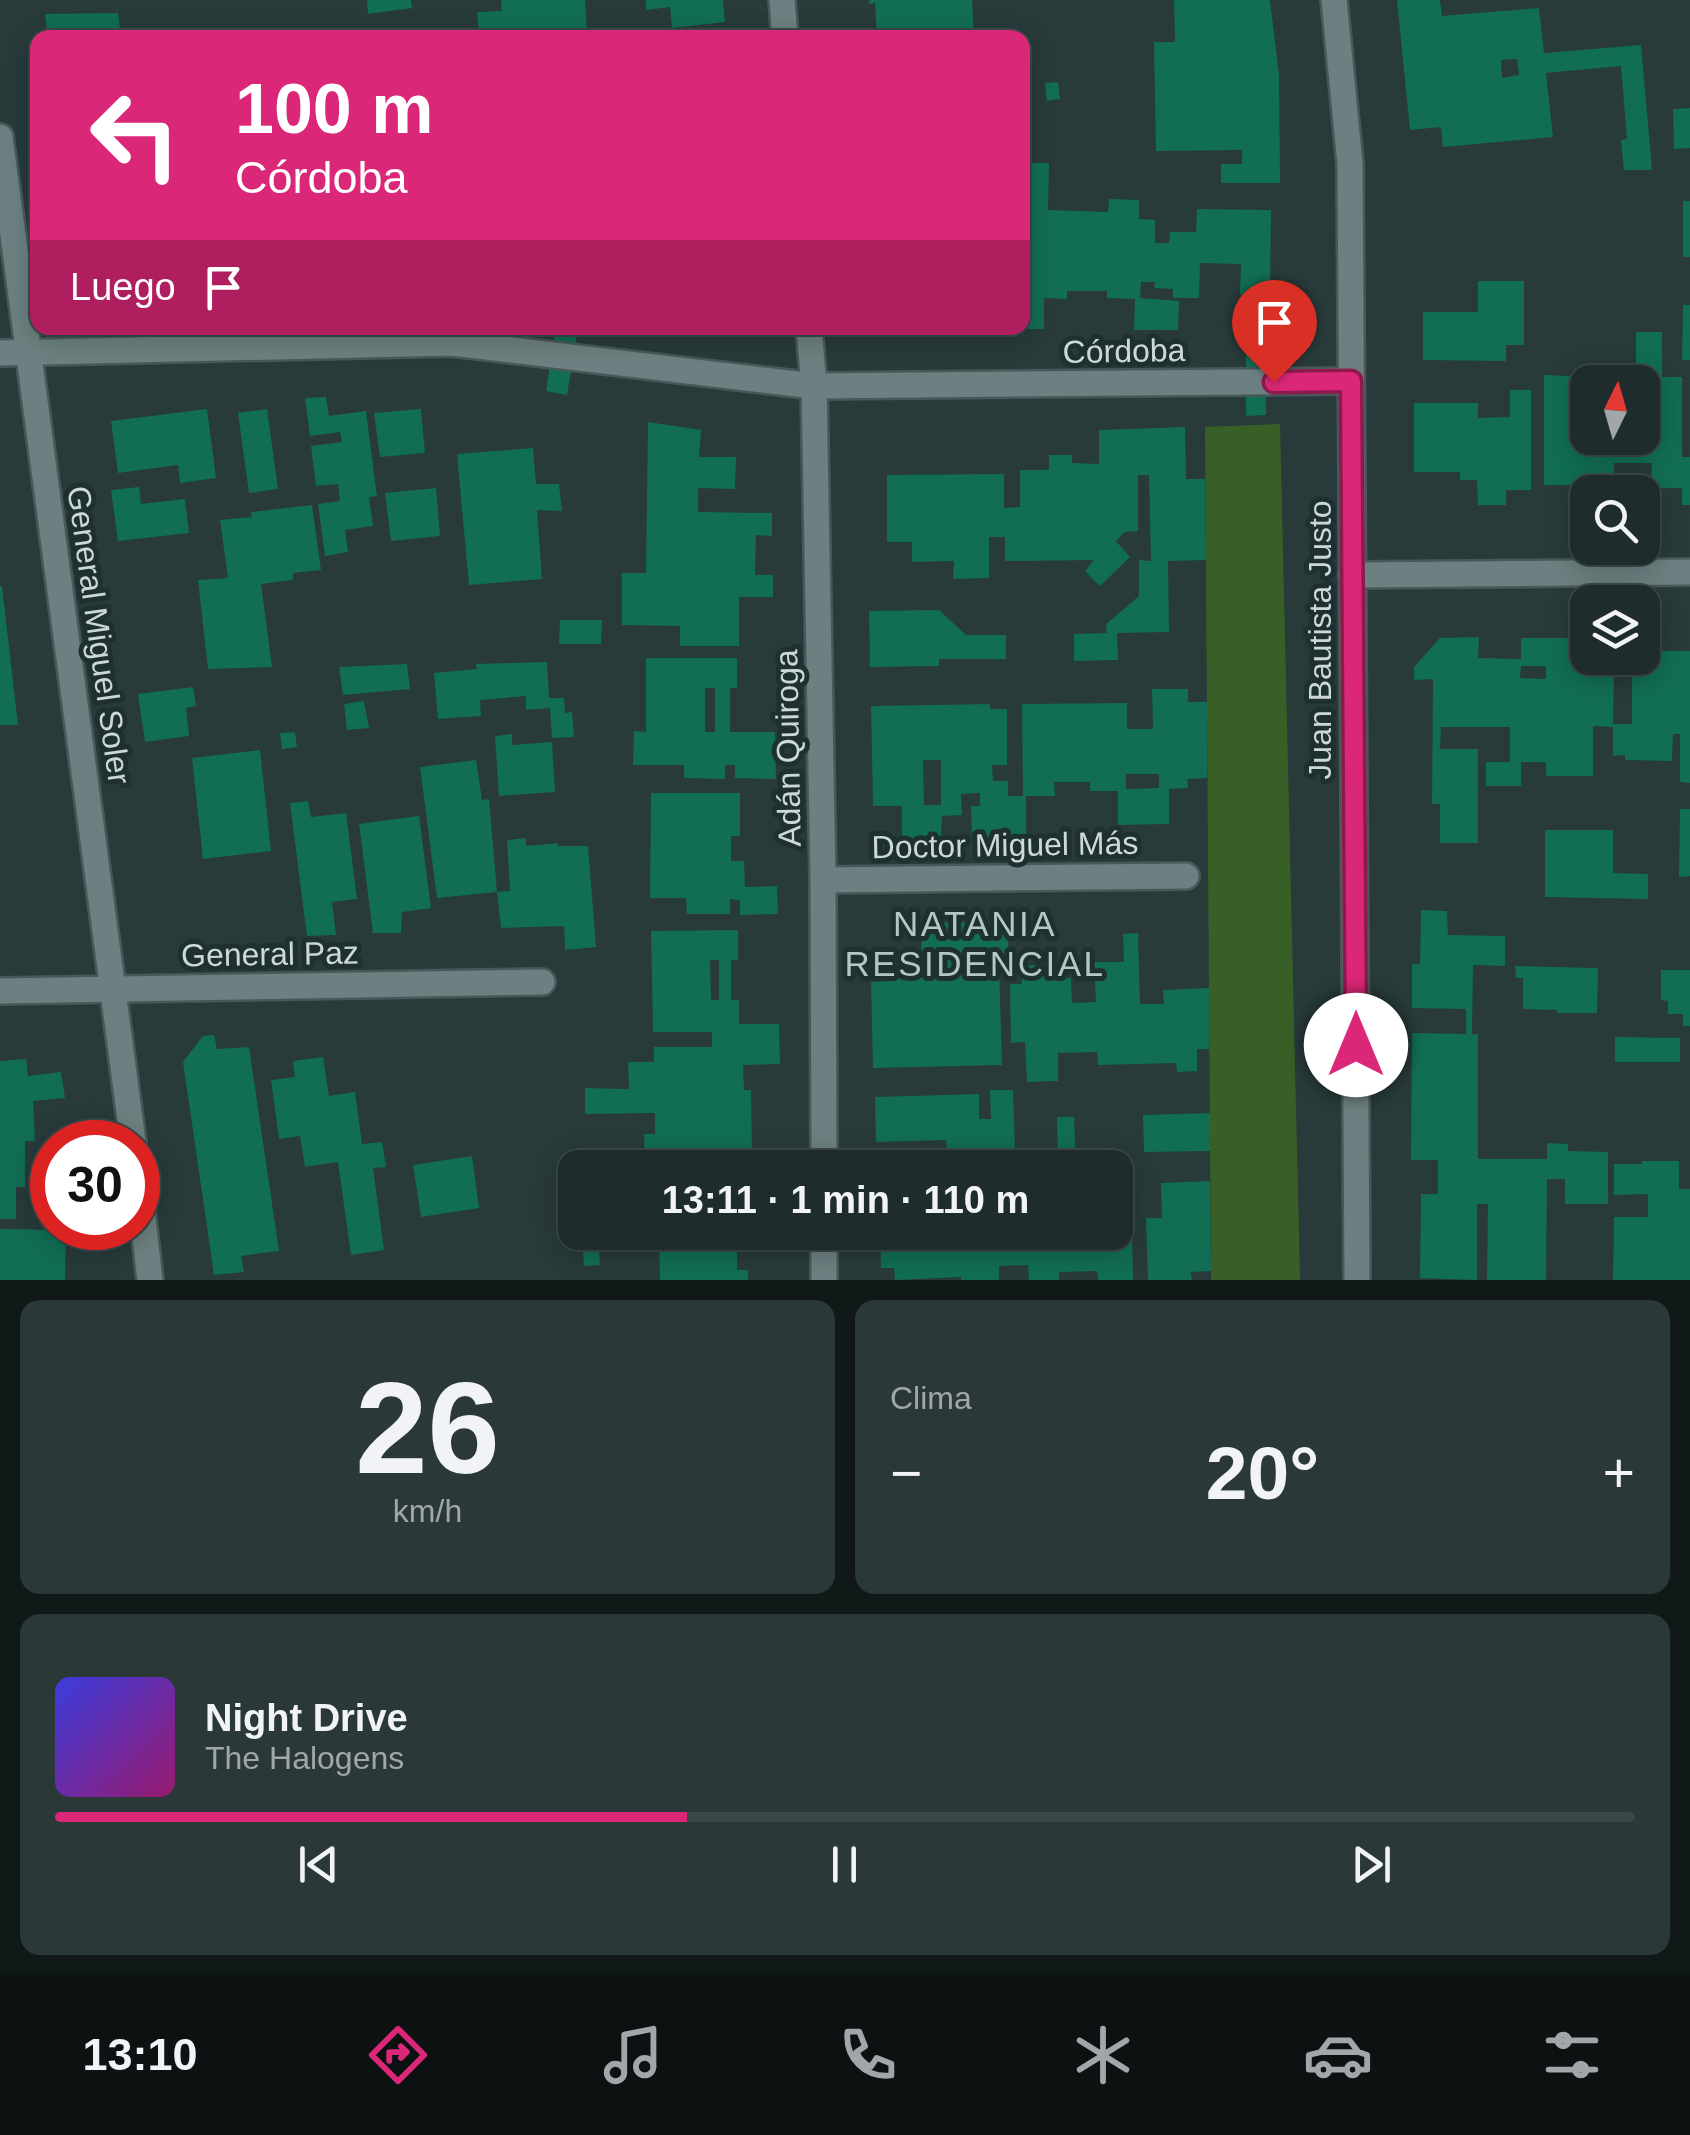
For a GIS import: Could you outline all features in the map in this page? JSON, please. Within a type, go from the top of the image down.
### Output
[{"type":"street","points":[[782,0],[785,30]]},
{"type":"street","name":"Juan Bautista Justo","points":[[1334,0],[1350,164],[1357,1280]]},
{"type":"street","name":"General Miguel Soler","points":[[0,137],[130,1120]]},
{"type":"street","name":"Adán Quiroga","points":[[810,335],[814,386],[824,880],[824,1150]]},
{"type":"street","name":"Córdoba","points":[[0,354],[452,343],[814,386],[1351,381]]},
{"type":"street","points":[[1352,574],[1690,572]]},
{"type":"street","name":"Doctor Miguel Más","points":[[824,880],[1186,876]]},
{"type":"street","name":"General Paz","points":[[0,991],[542,982]]},
{"type":"street","points":[[147,1250],[150,1280]]},
{"type":"street","points":[[824,1250],[824,1280]]},
{"type":"green space","points":[[1280,424],[1300,1280],[1211,1280],[1205,427]]},
{"type":"building","points":[[367,0],[411,0],[412,8],[368,14]]},
{"type":"building","points":[[501,0],[585,0],[587,30],[479,30],[477,12],[502,11]]},
{"type":"building","points":[[646,0],[723,0],[725,22],[672,28],[670,7],[646,10]]},
{"type":"building","points":[[869,0],[972,0],[974,30],[877,30],[875,3],[869,4]]},
{"type":"building","points":[[1174,0],[1270,0],[1279,75],[1280,183],[1221,183],[1221,164],[1242,164],[1242,150],[1156,151],[1154,42],[1175,42]]},
{"type":"building","points":[[1397,0],[1440,0],[1442,16],[1539,8],[1544,53],[1641,45],[1652,170],[1624,170],[1621,140],[1627,139],[1621,66],[1546,73],[1553,137],[1443,147],[1441,127],[1410,130]],"holes":[[[1517,59],[1519,75],[1502,78],[1501,60]]]},
{"type":"building","points":[[118,13],[120,30],[47,30],[45,14]]},
{"type":"building","points":[[1058,82],[1060,99],[1047,101],[1045,83]]},
{"type":"building","points":[[1690,108],[1690,148],[1674,149],[1673,109]]},
{"type":"building","points":[[1030,163],[1049,163],[1048,210],[1108,212],[1109,199],[1139,200],[1139,219],[1155,220],[1155,243],[1169,243],[1170,232],[1196,232],[1197,209],[1271,210],[1270,296],[1240,295],[1241,264],[1200,263],[1199,298],[1173,298],[1173,289],[1154,288],[1155,282],[1141,282],[1140,298],[1179,301],[1178,330],[1134,330],[1135,299],[1107,298],[1107,291],[1067,291],[1067,299],[1044,298],[1044,329],[1030,329]]},
{"type":"building","points":[[1683,201],[1690,201],[1690,257],[1683,257]]},
{"type":"building","points":[[1478,281],[1524,281],[1524,345],[1506,345],[1506,361],[1423,360],[1423,312],[1478,312]]},
{"type":"building","points":[[1683,305],[1690,305],[1690,360],[1682,360]]},
{"type":"building","points":[[1636,332],[1662,332],[1662,377],[1682,377],[1682,457],[1690,457],[1690,505],[1682,505],[1682,488],[1660,488],[1660,475],[1652,475],[1652,463],[1614,463],[1614,475],[1570,475],[1570,485],[1544,485],[1544,375],[1569,376],[1570,455],[1660,455],[1660,365],[1636,365]]},
{"type":"building","points":[[555,335],[577,335],[567,395],[546,391]]},
{"type":"building","points":[[1265,345],[1266,415],[1246,416],[1246,346]]},
{"type":"building","points":[[1510,390],[1531,390],[1531,490],[1506,490],[1506,505],[1478,505],[1477,480],[1460,480],[1460,472],[1414,472],[1414,403],[1478,403],[1478,418],[1510,417]]},
{"type":"building","points":[[326,397],[329,416],[366,411],[377,496],[369,497],[373,526],[345,530],[348,552],[325,556],[318,504],[340,501],[338,484],[316,486],[311,446],[342,442],[340,432],[310,436],[305,398]]},
{"type":"building","points":[[207,409],[216,478],[180,483],[178,465],[118,473],[111,421]]},
{"type":"building","points":[[267,409],[278,489],[249,493],[238,413]]},
{"type":"building","points":[[421,409],[425,453],[380,457],[374,413]]},
{"type":"building","points":[[648,422],[701,430],[699,457],[736,457],[735,489],[698,488],[698,512],[772,513],[772,536],[756,535],[755,575],[773,575],[773,597],[739,597],[739,646],[680,646],[680,626],[622,625],[622,573],[646,573]]},
{"type":"building","points":[[1185,427],[1186,479],[1205,479],[1206,560],[1168,561],[1169,632],[1117,633],[1118,660],[1074,661],[1074,634],[1107,633],[1106,624],[1139,596],[1139,560],[1151,561],[1149,475],[1138,475],[1138,531],[1125,532],[1116,541],[1130,557],[1100,586],[1085,571],[1094,560],[1005,561],[1005,537],[989,537],[989,578],[953,579],[954,561],[912,562],[912,542],[887,542],[887,475],[1004,474],[1004,508],[1020,507],[1020,470],[1049,470],[1049,455],[1072,455],[1072,463],[1099,464],[1099,430]]},
{"type":"building","points":[[533,448],[536,484],[559,484],[562,511],[537,510],[542,579],[469,585],[457,454]]},
{"type":"building","points":[[139,487],[141,504],[185,499],[189,533],[118,541],[111,490]]},
{"type":"building","points":[[436,488],[440,536],[391,541],[385,493]]},
{"type":"building","points":[[312,505],[321,570],[293,573],[293,580],[261,584],[272,667],[208,669],[198,580],[228,578],[220,520]]},
{"type":"building","points":[[2,586],[18,725],[0,725]]},
{"type":"building","points":[[939,610],[966,635],[1006,635],[1006,659],[939,659],[939,666],[870,667],[869,611]]},
{"type":"building","points":[[560,620],[602,620],[601,644],[559,644]]},
{"type":"building","points":[[1479,637],[1478,658],[1521,659],[1521,638],[1570,638],[1570,675],[1614,675],[1613,724],[1632,724],[1632,675],[1660,675],[1660,651],[1690,651],[1690,783],[1680,782],[1680,734],[1673,734],[1672,761],[1625,760],[1625,755],[1613,756],[1613,727],[1593,726],[1593,776],[1546,776],[1546,762],[1521,762],[1521,786],[1486,786],[1486,762],[1510,762],[1510,727],[1441,727],[1440,749],[1478,749],[1478,843],[1440,843],[1440,804],[1432,804],[1433,679],[1414,680],[1414,667],[1440,638]],"holes":[[[1521,666],[1546,666],[1546,679],[1520,678]]]},
{"type":"building","points":[[646,658],[737,658],[737,688],[730,688],[730,732],[775,732],[776,779],[735,778],[735,765],[725,765],[725,779],[684,778],[684,765],[633,765],[634,731],[646,732]],"holes":[[[705,688],[715,688],[715,732],[705,732]]]},
{"type":"building","points":[[547,662],[549,698],[564,698],[565,713],[572,712],[574,737],[552,738],[550,708],[526,710],[526,696],[480,700],[481,716],[438,719],[434,673],[477,669],[476,664]]},
{"type":"building","points":[[407,664],[410,689],[343,695],[339,667]]},
{"type":"building","points":[[193,687],[196,706],[186,708],[189,736],[145,742],[138,694]]},
{"type":"building","points":[[1152,689],[1188,689],[1188,702],[1207,702],[1207,778],[1187,779],[1188,788],[1169,789],[1169,824],[1118,825],[1118,791],[1090,791],[1090,782],[1054,782],[1055,796],[1026,796],[1026,838],[972,838],[971,806],[980,806],[980,793],[961,794],[962,815],[942,816],[941,839],[902,839],[902,806],[873,806],[871,706],[990,704],[990,709],[1007,709],[1007,765],[992,765],[993,781],[1008,781],[1008,796],[1023,796],[1022,704],[1127,703],[1127,729],[1153,729]],"holes":[[[923,760],[941,760],[941,805],[924,805]],[[1126,774],[1159,774],[1159,788],[1126,789]]]},
{"type":"building","points":[[364,701],[369,728],[347,730],[344,704]]},
{"type":"building","points":[[295,732],[297,747],[282,749],[280,733]]},
{"type":"building","points":[[512,734],[512,745],[552,742],[555,792],[499,796],[495,736]]},
{"type":"building","points":[[260,750],[271,851],[203,859],[192,758]]},
{"type":"building","points":[[476,760],[482,800],[489,799],[497,892],[437,898],[420,767]]},
{"type":"building","points":[[651,793],[740,793],[740,836],[731,836],[731,861],[744,861],[745,887],[777,886],[778,914],[740,915],[740,900],[730,899],[730,914],[687,914],[686,898],[650,898]]},
{"type":"building","points":[[308,801],[311,817],[346,813],[357,899],[332,902],[336,935],[307,936],[290,803]]},
{"type":"building","points":[[1680,809],[1690,809],[1690,876],[1679,877]]},
{"type":"building","points":[[419,816],[431,908],[402,912],[401,933],[373,933],[359,824]]},
{"type":"building","points":[[1545,830],[1613,830],[1613,873],[1648,874],[1648,899],[1545,897]]},
{"type":"building","points":[[526,838],[526,846],[588,846],[596,947],[565,950],[564,926],[501,928],[497,892],[510,891],[507,840]]},
{"type":"building","points":[[1421,910],[1447,911],[1448,935],[1505,936],[1505,966],[1473,965],[1472,1034],[1478,1034],[1478,1159],[1547,1159],[1547,1143],[1568,1144],[1568,1151],[1608,1152],[1608,1204],[1565,1204],[1565,1179],[1547,1179],[1546,1280],[1487,1280],[1488,1204],[1477,1204],[1477,1280],[1420,1278],[1421,1194],[1438,1194],[1438,1160],[1411,1160],[1412,1033],[1466,1034],[1466,1009],[1412,1008],[1412,964],[1420,964]]},
{"type":"building","points":[[1008,922],[1009,966],[999,966],[1002,1065],[873,1068],[871,982],[889,981],[888,965],[922,964],[921,923]]},
{"type":"building","points":[[738,930],[738,960],[731,960],[731,1000],[739,1000],[739,1024],[779,1024],[780,1064],[743,1065],[744,1090],[751,1090],[752,1150],[645,1150],[644,1134],[655,1134],[655,1113],[585,1114],[585,1088],[629,1089],[628,1062],[654,1062],[654,1047],[712,1047],[712,1032],[653,1032],[651,931]],"holes":[[[710,960],[719,960],[719,1000],[711,1000]]]},
{"type":"building","points":[[1138,933],[1140,1004],[1164,1004],[1163,990],[1209,988],[1209,1049],[1197,1049],[1197,1071],[1177,1072],[1176,1063],[1098,1065],[1097,1052],[1058,1053],[1058,1081],[1027,1082],[1025,1042],[1011,1043],[1010,984],[1022,984],[1021,966],[1054,964],[1054,979],[1071,978],[1072,1003],[1096,1002],[1094,962],[1124,962],[1123,934]]},
{"type":"building","points":[[1515,966],[1598,968],[1597,1013],[1523,1009],[1523,978],[1516,978]]},
{"type":"building","points":[[1661,970],[1690,970],[1690,1026],[1683,1026],[1683,1014],[1668,1014],[1668,1001],[1661,1000]]},
{"type":"building","points":[[214,1035],[217,1049],[249,1047],[279,1251],[241,1256],[244,1272],[214,1275],[183,1062],[203,1036]]},
{"type":"building","points":[[1615,1037],[1680,1038],[1680,1062],[1615,1062]]},
{"type":"building","points":[[323,1057],[329,1096],[355,1092],[362,1144],[382,1142],[386,1167],[373,1168],[384,1250],[351,1255],[338,1162],[305,1167],[300,1136],[279,1139],[271,1080],[295,1077],[293,1061]]},
{"type":"building","points":[[26,1059],[28,1076],[61,1072],[65,1098],[33,1101],[30,1141],[25,1141],[25,1187],[16,1187],[16,1219],[0,1219],[0,1061]]},
{"type":"building","points":[[990,1090],[1013,1090],[1015,1150],[947,1150],[946,1140],[876,1142],[875,1097],[979,1094],[979,1119],[991,1119]]},
{"type":"building","points":[[1210,1113],[1210,1151],[1144,1152],[1143,1115]]},
{"type":"building","points":[[1057,1117],[1074,1117],[1075,1150],[1058,1150]]},
{"type":"building","points":[[472,1156],[479,1208],[421,1217],[413,1165]]},
{"type":"building","points":[[1679,1161],[1679,1189],[1690,1189],[1690,1280],[1613,1280],[1614,1217],[1648,1217],[1648,1194],[1614,1195],[1614,1164]]},
{"type":"building","points":[[1210,1181],[1211,1271],[1191,1272],[1192,1280],[1148,1280],[1146,1218],[1162,1218],[1161,1183]]},
{"type":"building","points":[[0,1229],[30,1229],[30,1250],[66,1250],[65,1280],[0,1280]]},
{"type":"building","points":[[583,1250],[599,1250],[600,1265],[584,1266]]},
{"type":"building","points":[[659,1250],[737,1250],[737,1270],[748,1270],[748,1280],[660,1280]]},
{"type":"building","points":[[880,1250],[1132,1250],[1133,1280],[1098,1280],[1097,1271],[1059,1272],[1059,1280],[1029,1280],[1028,1265],[999,1266],[999,1280],[895,1280],[894,1268],[881,1268]]},
{"type":"district","name":"NATANIA RESIDENCIAL","points":[[975,943]]},
{"type":"route","points":[[1274,382],[1351,381],[1356,1045]]}]
